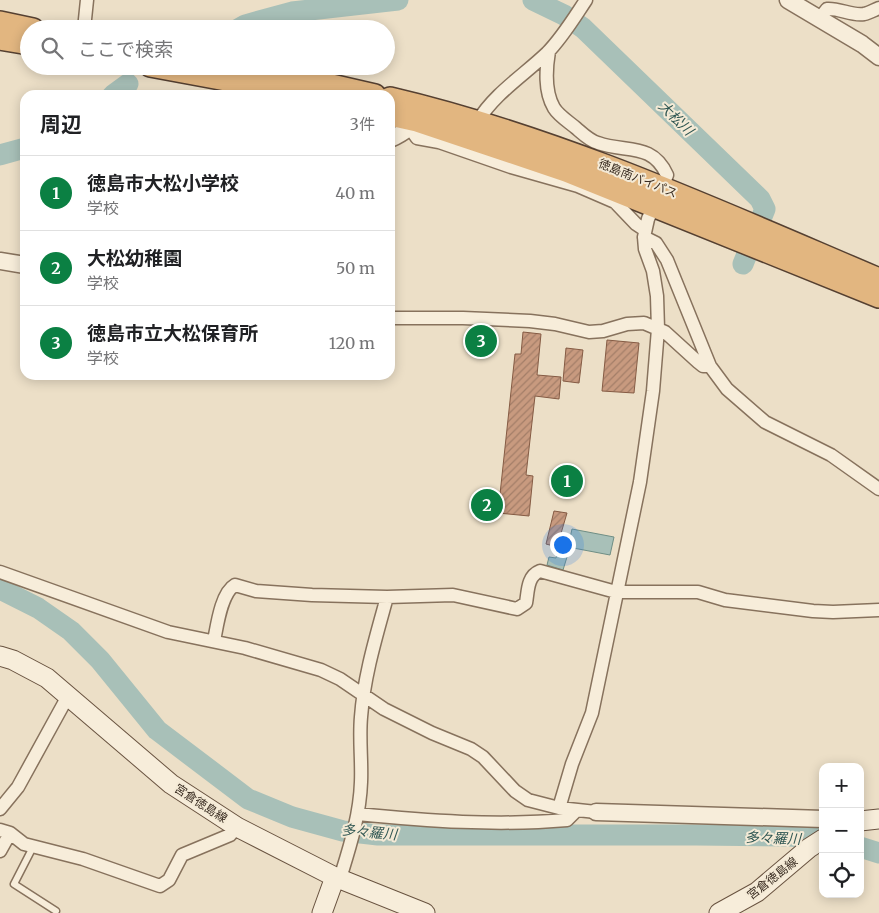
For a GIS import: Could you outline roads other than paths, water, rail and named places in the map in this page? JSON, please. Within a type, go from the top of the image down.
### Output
[{"type":"highway","points":[[0,22],[20,26]]},
{"type":"highway","points":[[0,38],[20,42]]},
{"type":"highway","points":[[199,75],[281,90]]},
{"type":"highway","points":[[282,75],[353,90]]},
{"type":"highway","name":"徳島南バイパス","points":[[395,102],[417,119],[566,171],[658,197],[879,280]]},
{"type":"highway","name":"徳島南バイパス","points":[[395,116],[417,119],[478,121],[573,152],[658,197],[879,297]]},
{"type":"main road","name":"宮倉徳島線","points":[[0,656],[13,660],[46,678],[170,784],[237,827],[335,877],[425,913]]},
{"type":"main road","points":[[864,821],[879,819]]},
{"type":"main road","name":"宮倉徳島線","points":[[719,913],[757,892],[816,844]]},
{"type":"main road","points":[[322,913],[335,877]]},
{"type":"street","points":[[85,20],[87,0]]},
{"type":"street","points":[[478,121],[490,104],[549,51],[586,0]]},
{"type":"street","points":[[788,0],[862,44],[879,57]]},
{"type":"street","points":[[820,18],[827,9],[836,8],[854,14],[865,14],[879,8]]},
{"type":"street","points":[[549,51],[546,65],[547,84],[553,106],[558,113],[588,138],[599,144],[644,151],[662,165],[667,175],[648,219],[645,234],[645,249],[653,271],[657,296],[658,329],[653,391],[641,473],[592,713],[572,764],[559,808]]},
{"type":"street","points":[[395,134],[417,119]]},
{"type":"street","points":[[417,119],[417,138],[439,142],[511,167],[578,186],[615,202],[656,243],[667,260],[710,366],[727,389],[765,422],[831,455],[879,489]]},
{"type":"street","points":[[1,263],[20,265]]},
{"type":"street","points":[[395,318],[463,318],[530,321],[555,324],[589,332],[603,331],[635,322],[644,323],[665,332],[698,362],[704,366],[710,366]]},
{"type":"street","points":[[0,572],[168,632],[245,648],[321,670],[340,679],[363,696],[392,713],[471,749],[483,757],[515,790],[528,800],[559,808],[596,812],[819,819]]},
{"type":"street","points":[[214,641],[226,594],[235,585],[256,591],[277,593],[387,597],[453,595],[517,609],[526,603],[530,579],[534,574],[540,572],[616,592],[698,592],[725,600],[813,612],[879,610]]},
{"type":"street","points":[[335,877],[342,872],[357,818],[362,784],[360,720],[363,696],[368,668],[387,597]]},
{"type":"street","points":[[0,810],[18,787],[68,696]]},
{"type":"street","points":[[357,818],[533,823],[567,820],[577,810]]},
{"type":"street","points":[[0,851],[5,832],[24,844],[84,859],[160,886],[169,880],[182,855],[230,836],[237,827]]},
{"type":"lane","points":[[34,847],[14,884],[56,911]]},
{"type":"water","points":[[572,529],[614,537],[610,555],[568,547]]},
{"type":"water","points":[[557,554],[567,557],[563,570],[547,565],[549,557],[556,558]]},
{"type":"waterway","name":"大松川","points":[[263,20],[292,12],[398,0]]},
{"type":"waterway","name":"大松川","points":[[533,0],[564,15],[583,28],[760,199],[765,209],[743,264]]},
{"type":"waterway","name":"大松川","points":[[120,90],[128,84]]},
{"type":"waterway","name":"大松川","points":[[0,155],[20,149]]},
{"type":"waterway","name":"多々羅川","points":[[0,589],[38,608],[71,631],[100,660],[157,730],[248,799],[292,817],[343,831],[378,835],[696,835],[790,836],[819,839]]},
{"type":"waterway","name":"多々羅川","points":[[864,848],[879,853]]},
{"type":"place","name":"徳島市立大松保育所","points":[[481,341]]},
{"type":"place","name":"徳島市大松小学校","points":[[567,481]]},
{"type":"place","name":"大松幼稚園","points":[[487,505]]}]
